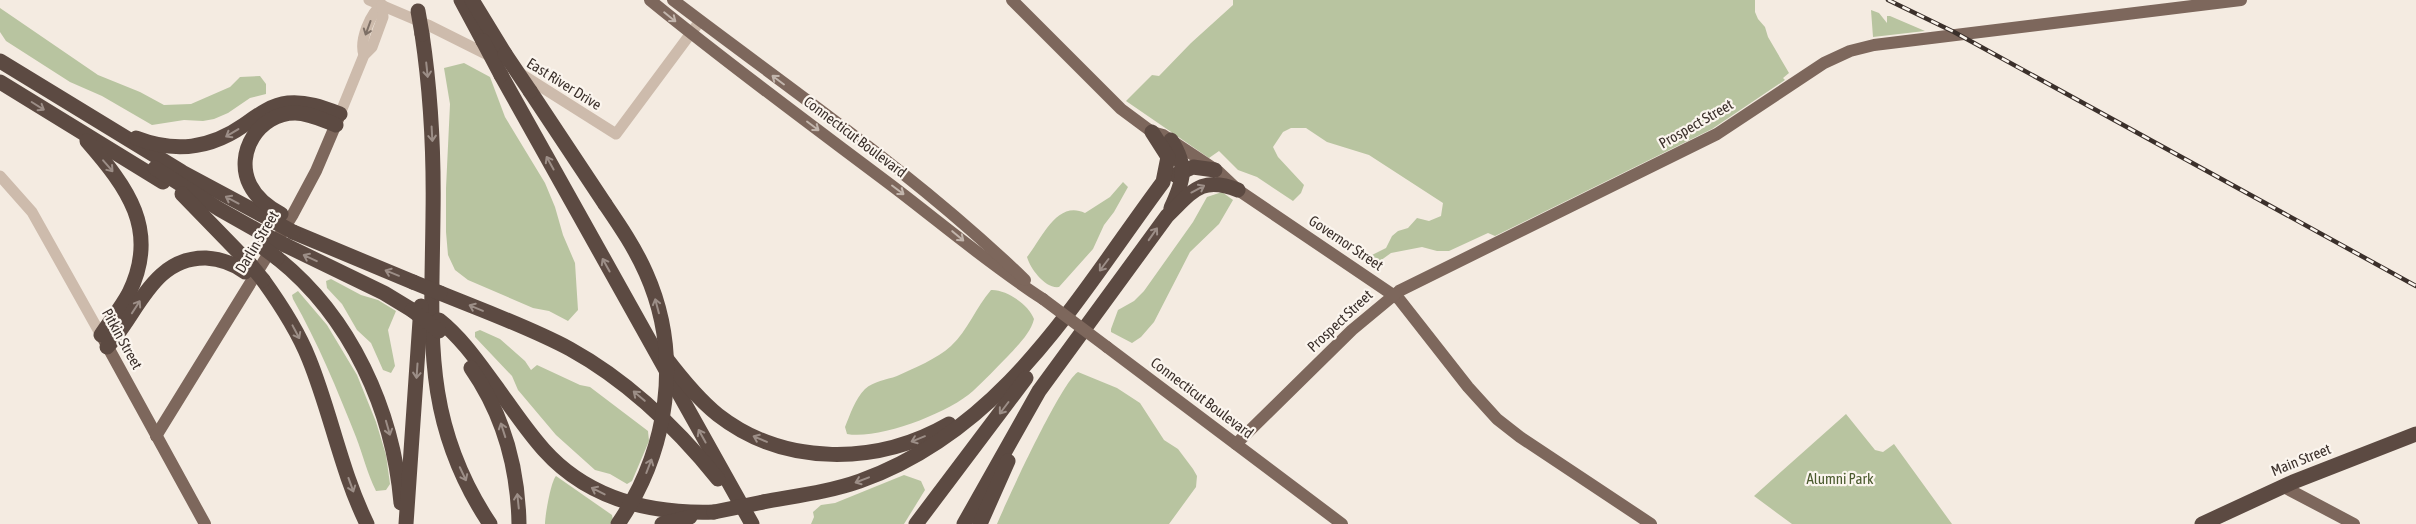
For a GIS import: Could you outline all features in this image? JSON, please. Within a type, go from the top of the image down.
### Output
[{"type":"highway","points":[[461,0],[638,323],[752,524]]},
{"type":"highway","points":[[472,0],[505,54],[635,251],[651,285],[661,320],[666,363],[664,412],[656,448],[641,486],[618,524]]},
{"type":"highway","points":[[416,5],[422,34],[430,99],[433,161],[431,327],[435,382],[453,452],[489,520]]},
{"type":"highway","points":[[0,61],[193,179],[278,218],[370,264],[560,344],[618,380],[654,409],[695,452],[752,524]]},
{"type":"highway","points":[[0,66],[219,209],[264,241],[277,258],[302,282],[330,314],[348,340],[370,381],[384,414],[394,453],[404,524]]},
{"type":"highway","points":[[0,82],[182,194],[264,241],[285,245],[336,270],[383,288],[412,306],[471,352],[545,450],[578,479],[609,496],[643,507],[671,511],[714,512]]},
{"type":"highway","points":[[90,117],[148,142],[184,148],[220,140],[265,111],[286,103],[309,104],[338,120]]},
{"type":"highway","points":[[278,218],[260,199],[248,181],[245,158],[251,139],[267,122],[288,114],[306,114],[338,120]]},
{"type":"highway","points":[[76,129],[120,181],[133,204],[140,232],[140,258],[134,282],[104,341]]},
{"type":"highway","points":[[1152,132],[1168,157],[1163,182]]},
{"type":"highway","points":[[1167,216],[1181,185],[1183,170],[1181,159],[1171,140]]},
{"type":"highway","points":[[404,524],[427,186],[433,161]]},
{"type":"highway","points":[[662,524],[848,485],[896,465],[957,428],[1018,375],[1038,352],[1163,182],[1183,170],[1196,167],[1215,170]]},
{"type":"highway","points":[[964,524],[1018,425],[1055,368],[1167,216],[1189,194],[1202,186],[1219,183],[1238,190]]},
{"type":"highway","points":[[182,194],[265,285],[294,326],[308,356],[352,488],[367,524]]},
{"type":"highway","points":[[104,341],[161,274],[174,265],[194,259],[213,259],[248,268]]},
{"type":"highway","points":[[638,323],[691,389],[721,417],[766,442],[811,453],[857,453],[892,448],[913,441],[957,419],[1018,375]]},
{"type":"highway","points":[[439,326],[463,357],[489,397],[505,437],[515,478],[519,524]]},
{"type":"highway","points":[[916,524],[1029,374],[1038,352]]},
{"type":"highway","points":[[980,524],[1012,452],[1018,425]]},
{"type":"highway","name":"Main Street","points":[[2202,524],[2282,486],[2416,434]]},
{"type":"main road","name":"Connecticut Boulevard","points":[[650,0],[691,34],[944,225],[994,266],[1043,298],[1342,524]]},
{"type":"main road","name":"Connecticut Boulevard","points":[[673,0],[949,210],[992,248],[1043,298]]},
{"type":"main road","name":"Governor Street","points":[[1012,0],[1117,105],[1152,132],[1171,140],[1215,170],[1238,190],[1393,295],[1406,306],[1468,387],[1497,419],[1520,437],[1651,524]]},
{"type":"main road","name":"Prospect Street","points":[[1236,444],[1352,330],[1393,295],[1717,134],[1824,63],[1850,50],[1874,45],[2241,0]]},
{"type":"main road","name":"Darlin Street","points":[[156,436],[293,214],[316,172],[338,120]]},
{"type":"main road","name":"Pitkin Street","points":[[104,341],[205,524]]},
{"type":"main road","points":[[2282,486],[2354,524]]},
{"type":"street","name":"East River Drive","points":[[369,0],[489,56],[616,134],[700,21]]},
{"type":"street","name":"Darlin Street","points":[[338,120],[364,55],[362,44],[377,9],[382,5]]},
{"type":"street","name":"Pitkin Street","points":[[0,176],[32,212],[104,341]]},
{"type":"green space","points":[[1233,0],[1755,0],[1755,12],[1758,19],[1765,27],[1768,37],[1789,73],[1783,78],[1785,80],[1712,129],[1495,236],[1488,233],[1449,251],[1437,251],[1422,247],[1391,253],[1373,266],[1366,263],[1366,258],[1386,248],[1392,236],[1398,231],[1408,228],[1417,218],[1429,221],[1441,216],[1443,203],[1369,155],[1327,142],[1306,128],[1291,128],[1283,132],[1273,147],[1278,157],[1304,185],[1301,193],[1293,201],[1257,177],[1238,170],[1219,151],[1209,158],[1126,101],[1152,75],[1159,76],[1191,43],[1233,5]]},
{"type":"green space","points":[[0,8],[98,75],[140,92],[164,105],[191,104],[230,87],[240,77],[260,76],[266,84],[266,94],[250,98],[228,113],[214,119],[203,121],[184,120],[152,125],[102,96],[70,82],[6,41],[0,32]]},
{"type":"green space","points":[[1871,10],[1879,13],[1887,23],[1887,16],[1890,16],[1925,31],[1873,37]]},
{"type":"green space","points":[[464,63],[490,77],[505,117],[545,183],[555,207],[563,235],[575,263],[578,310],[568,321],[549,311],[533,308],[468,280],[455,270],[448,255],[446,188],[450,104],[444,68]]},
{"type":"green space","points":[[1123,182],[1128,187],[1114,212],[1104,225],[1093,249],[1059,287],[1049,285],[1031,267],[1027,257],[1044,232],[1058,216],[1075,210],[1085,213],[1110,197]]},
{"type":"green space","points":[[1222,192],[1233,200],[1219,224],[1190,252],[1154,322],[1141,337],[1132,343],[1111,332],[1118,310],[1134,301],[1144,291],[1193,222],[1207,197]]},
{"type":"green space","points":[[331,279],[361,295],[378,300],[396,311],[388,330],[395,366],[391,373],[383,370],[371,343],[357,330],[342,304],[327,288],[326,281]]},
{"type":"green space","points":[[991,290],[1003,292],[1022,303],[1034,319],[1023,339],[973,391],[948,408],[913,423],[876,433],[847,434],[845,427],[849,417],[865,389],[876,382],[897,376],[945,351],[957,340]]},
{"type":"green space","points":[[298,291],[327,325],[357,375],[376,422],[386,455],[390,484],[386,490],[376,491],[356,437],[319,349],[293,299],[292,295]]},
{"type":"green space","points":[[480,330],[500,339],[525,361],[531,370],[537,365],[580,385],[590,387],[648,431],[649,441],[632,481],[627,484],[610,474],[595,470],[556,435],[518,390],[512,376],[475,337],[475,332]]},
{"type":"green space","points":[[1078,372],[1117,388],[1140,403],[1164,440],[1178,449],[1193,469],[1197,476],[1196,487],[1169,524],[997,524],[1048,418],[1070,380]]},
{"type":"green space","name":"Alumni Park","points":[[1846,414],[1875,450],[1883,452],[1894,444],[1952,524],[1792,524],[1754,496]]},
{"type":"green space","points":[[904,475],[921,481],[925,490],[904,524],[811,524],[814,517],[813,512],[821,505],[835,503]]},
{"type":"green space","points":[[556,476],[612,515],[613,520],[610,524],[545,524],[550,491]]},
{"type":"railway","points":[[1888,0],[1954,32],[2416,286]]}]
